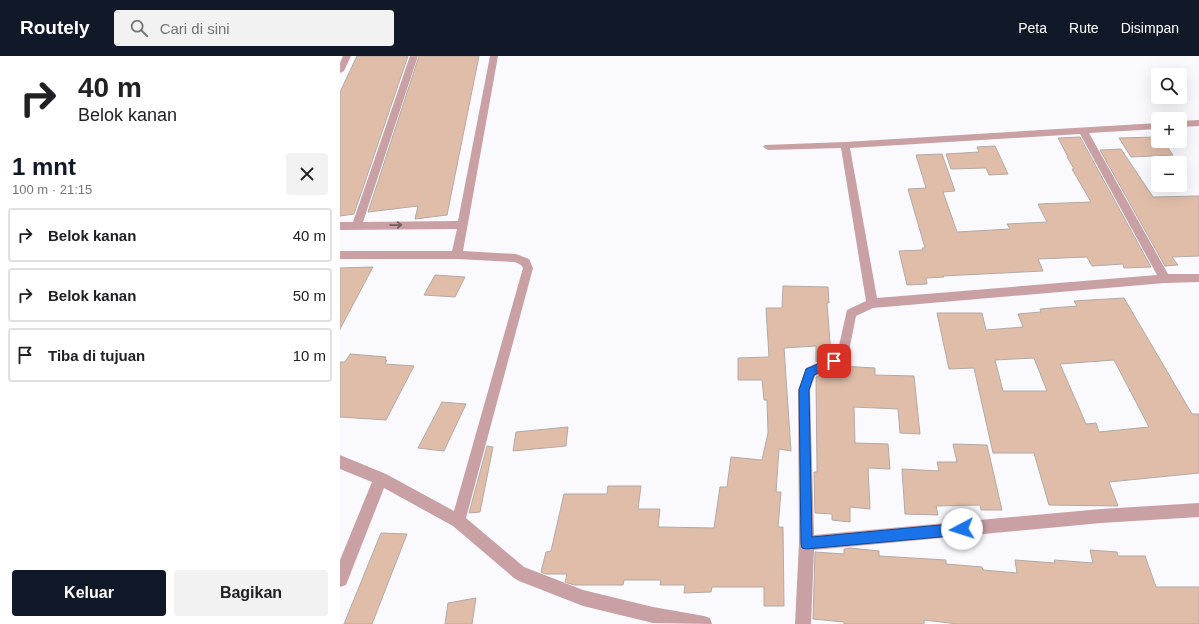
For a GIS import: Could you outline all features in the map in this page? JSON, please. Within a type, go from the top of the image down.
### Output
[{"type":"street","points":[[340,72],[347,56]]},
{"type":"street","points":[[357,225],[414,56]]},
{"type":"street","points":[[457,253],[494,56]]},
{"type":"street","points":[[1187,124],[1199,123]]},
{"type":"street","points":[[768,147],[845,145],[1151,126]]},
{"type":"street","points":[[1083,130],[1166,279]]},
{"type":"street","points":[[845,145],[872,303]]},
{"type":"street","points":[[340,226],[357,225],[461,230]]},
{"type":"street","points":[[340,255],[457,253],[516,258],[525,262],[528,268],[458,521]]},
{"type":"street","points":[[803,624],[806,544],[804,390],[810,372],[834,361],[844,352],[851,312],[872,303],[1166,279],[1199,278]]},
{"type":"street","points":[[340,462],[381,479],[458,521],[519,573],[583,598],[653,616],[704,624]]},
{"type":"street","points":[[340,579],[381,479]]},
{"type":"street","points":[[806,544],[1101,516],[1199,510]]},
{"type":"building","points":[[357,56],[408,56],[354,214],[340,216],[340,92]]},
{"type":"building","points":[[419,56],[479,56],[447,215],[415,219],[418,206],[368,212]]},
{"type":"building","points":[[1080,137],[1151,267],[1124,268],[1123,264],[1092,266],[1087,257],[1038,259],[1043,271],[943,276],[944,277],[926,278],[927,284],[907,285],[899,251],[923,250],[922,248],[925,248],[908,189],[926,188],[916,155],[942,154],[955,191],[943,192],[957,232],[1010,229],[1007,224],[1047,222],[1038,204],[1091,202],[1072,169],[1074,169],[1058,138]]},
{"type":"building","points":[[1151,137],[1151,148],[1168,148],[1173,155],[1131,157],[1119,138]]},
{"type":"building","points":[[995,146],[1008,174],[989,175],[986,168],[951,169],[946,154],[979,152],[977,147]]},
{"type":"building","points":[[1121,149],[1153,197],[1199,196],[1199,256],[1172,257],[1178,265],[1165,266],[1100,150]]},
{"type":"building","points":[[373,267],[340,329],[340,268]]},
{"type":"building","points":[[435,275],[465,277],[455,297],[424,295]]},
{"type":"building","points":[[783,286],[828,287],[829,303],[827,303],[831,355],[816,362],[816,346],[784,348],[791,451],[779,449],[776,492],[781,492],[778,527],[783,527],[784,606],[764,606],[764,587],[712,587],[711,592],[684,593],[685,585],[660,585],[661,580],[624,580],[623,585],[574,585],[565,582],[567,574],[545,574],[541,572],[546,552],[551,551],[564,494],[607,494],[608,486],[641,486],[638,509],[660,509],[658,527],[714,528],[720,487],[727,487],[731,457],[762,460],[768,433],[767,400],[764,400],[762,380],[738,380],[738,358],[769,357],[766,308],[782,308]]},
{"type":"building","points":[[1124,298],[1192,414],[1199,414],[1199,473],[1109,482],[1118,506],[1049,505],[1034,453],[993,453],[974,368],[949,369],[937,313],[982,313],[986,330],[1023,327],[1018,314],[1041,312],[1040,309],[1077,306],[1074,301]],"holes":[[[1034,358],[1047,391],[1003,391],[995,360]],[[1114,360],[1149,427],[1099,432],[1096,423],[1086,424],[1060,364]]]},
{"type":"building","points":[[350,354],[386,357],[385,360],[387,360],[385,364],[414,366],[386,420],[340,417],[340,362],[345,362]]},
{"type":"building","points":[[840,366],[875,368],[875,375],[914,376],[920,434],[900,433],[898,409],[854,407],[855,443],[888,444],[890,469],[868,468],[870,509],[850,507],[850,522],[832,520],[832,514],[815,513],[814,472],[817,472],[816,377]]},
{"type":"building","points":[[442,402],[466,404],[444,451],[418,448]]},
{"type":"building","points":[[568,427],[566,446],[513,451],[516,432]]},
{"type":"building","points":[[953,444],[987,445],[1002,510],[981,510],[980,505],[936,506],[938,515],[905,514],[902,469],[939,471],[937,462],[957,462]]},
{"type":"building","points":[[487,446],[493,447],[480,512],[469,513]]},
{"type":"building","points":[[381,533],[407,534],[372,624],[344,624]]},
{"type":"building","points":[[850,548],[879,551],[879,556],[946,560],[946,564],[982,567],[983,570],[1017,573],[1015,560],[1055,563],[1054,560],[1093,563],[1090,550],[1117,552],[1118,556],[1145,556],[1156,587],[1199,587],[1199,624],[958,624],[924,620],[924,624],[844,624],[844,622],[813,619],[815,552],[844,554],[844,549]]},
{"type":"building","points":[[476,598],[472,624],[445,624],[448,603]]},
{"type":"route","points":[[834,361],[810,372],[804,390],[806,544],[962,529]]}]
